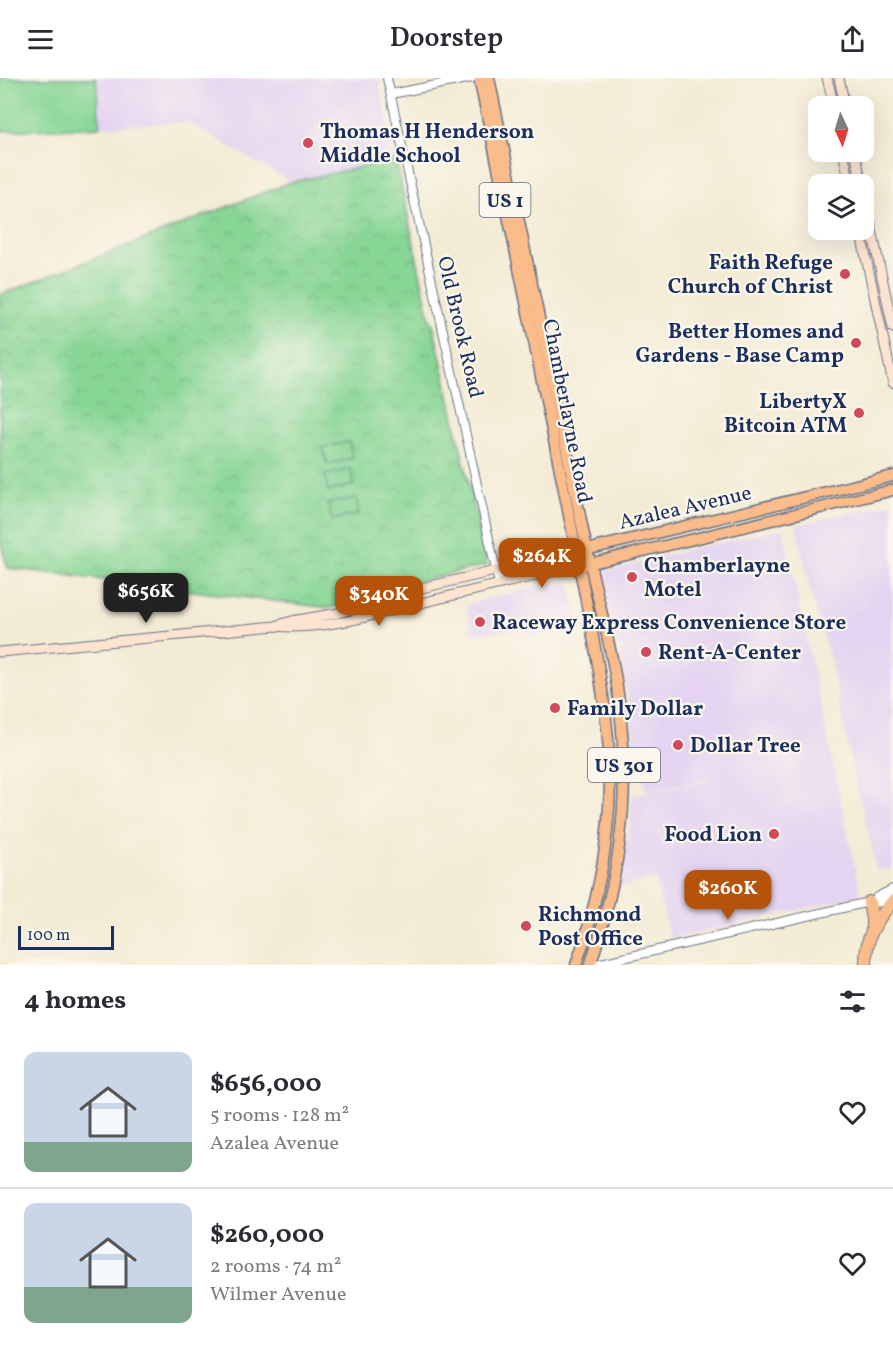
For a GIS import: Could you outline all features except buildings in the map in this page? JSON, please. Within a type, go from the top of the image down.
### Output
[{"type":"highway","points":[[866,965],[867,946],[872,930],[893,899]]},
{"type":"highway","points":[[869,902],[872,930]]},
{"type":"main road","name":"Chamberlayne Road","points":[[479,78],[576,552],[585,565],[617,686],[623,744],[622,823],[609,903],[591,965]]},
{"type":"main road","name":"US 1","points":[[489,78],[588,550]]},
{"type":"main road","points":[[827,78],[832,96]]},
{"type":"main road","points":[[839,78],[843,96]]},
{"type":"main road","points":[[862,240],[893,383]]},
{"type":"main road","points":[[874,240],[893,328]]},
{"type":"main road","name":"Azalea Avenue","points":[[0,652],[276,626],[338,613],[405,592],[893,476]]},
{"type":"main road","name":"Azalea Avenue","points":[[276,626],[292,628],[370,616],[893,490]]},
{"type":"main road","name":"US 301","points":[[585,565],[588,550]]},
{"type":"main road","name":"Chamberlayne Road","points":[[576,965],[593,914],[603,868],[610,782],[603,693],[585,565]]},
{"type":"street","name":"Old Brook Road","points":[[387,78],[499,585]]},
{"type":"street","points":[[391,94],[472,78]]},
{"type":"street","points":[[591,965],[869,902],[893,889]]},
{"type":"street","points":[[869,902],[877,903],[893,899]]},
{"type":"shaded area","name":"Thomas H Henderson Middle School","points":[[97,78],[378,78],[396,160],[291,182],[187,122],[100,127]]},
{"type":"shaded area","points":[[893,503],[893,868],[877,871],[857,791],[832,667],[809,585],[796,525]]},
{"type":"shaded area","points":[[783,528],[861,896],[670,939],[655,879],[617,888],[629,828],[632,796],[709,780],[707,776],[702,780],[646,792],[633,738],[631,714],[619,651],[658,641],[617,649],[602,573],[657,559],[657,557]]},
{"type":"shaded area","points":[[565,580],[569,581],[579,624],[530,639],[525,627],[472,635],[466,604]]},
{"type":"green space","points":[[0,78],[96,78],[100,127],[0,131]]},
{"type":"green space","points":[[396,160],[430,320],[433,324],[487,565],[398,586],[330,608],[8,568],[0,542],[0,295],[291,182]]},
{"type":"green space","points":[[349,442],[353,458],[327,464],[323,447]]},
{"type":"green space","points":[[351,469],[354,485],[328,491],[325,475]]},
{"type":"green space","points":[[356,498],[359,514],[332,520],[328,503]]},
{"type":"place","name":"Thomas H Henderson Middle School","points":[[308,143]]},
{"type":"place","name":"Faith Refuge Church of Christ","points":[[845,274]]},
{"type":"place","name":"Better Homes and Gardens - Base Camp","points":[[856,343]]},
{"type":"place","name":"LibertyX Bitcoin ATM","points":[[859,413]]},
{"type":"place","name":"Chamberlayne Motel","points":[[632,577]]},
{"type":"place","name":"Raceway Express Convenience Store","points":[[480,622]]},
{"type":"place","name":"Rent-A-Center","points":[[646,652]]},
{"type":"place","name":"Family Dollar","points":[[555,708]]},
{"type":"place","name":"Dollar Tree","points":[[678,745]]},
{"type":"place","name":"Food Lion","points":[[774,834]]},
{"type":"place","name":"Richmond Post Office","points":[[526,926]]}]
